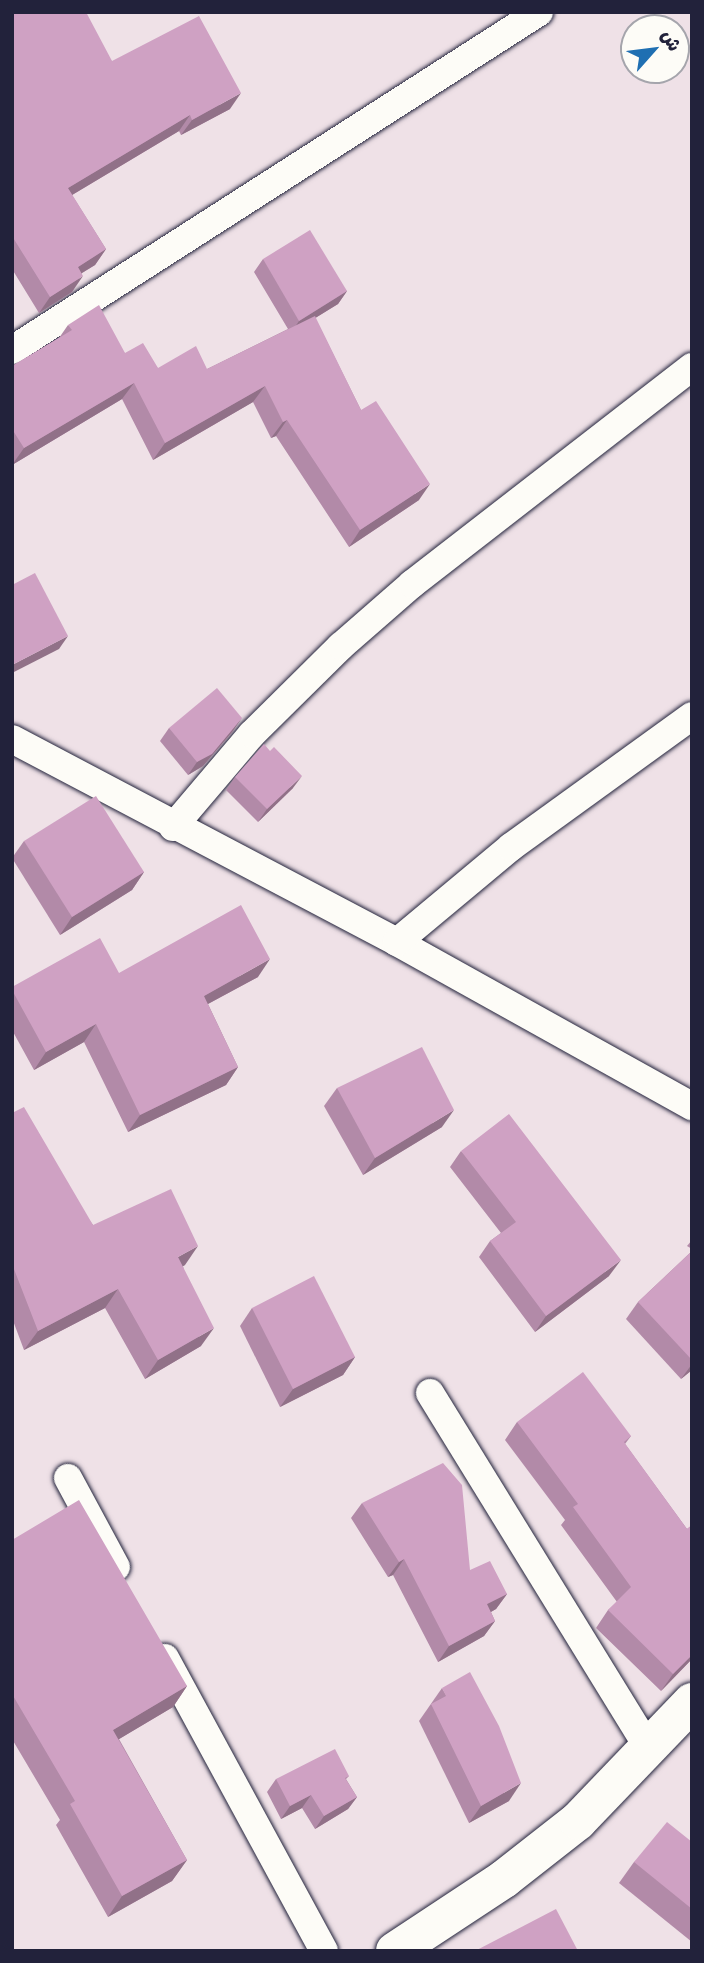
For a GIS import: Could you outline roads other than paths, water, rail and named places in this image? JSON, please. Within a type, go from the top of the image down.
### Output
[{"type":"main road","points":[[395,1951],[540,1853],[649,1749],[692,1702]]},
{"type":"street","points":[[12,351],[539,12]]},
{"type":"street","points":[[173,827],[252,734],[341,646],[412,584],[692,367]]},
{"type":"street","points":[[397,942],[511,847],[692,716]]},
{"type":"street","points":[[12,739],[173,827],[397,942],[692,1106]]},
{"type":"street","points":[[430,1393],[649,1749]]},
{"type":"street","points":[[68,1478],[127,1587]]},
{"type":"street","points":[[152,1636],[324,1951]]}]
